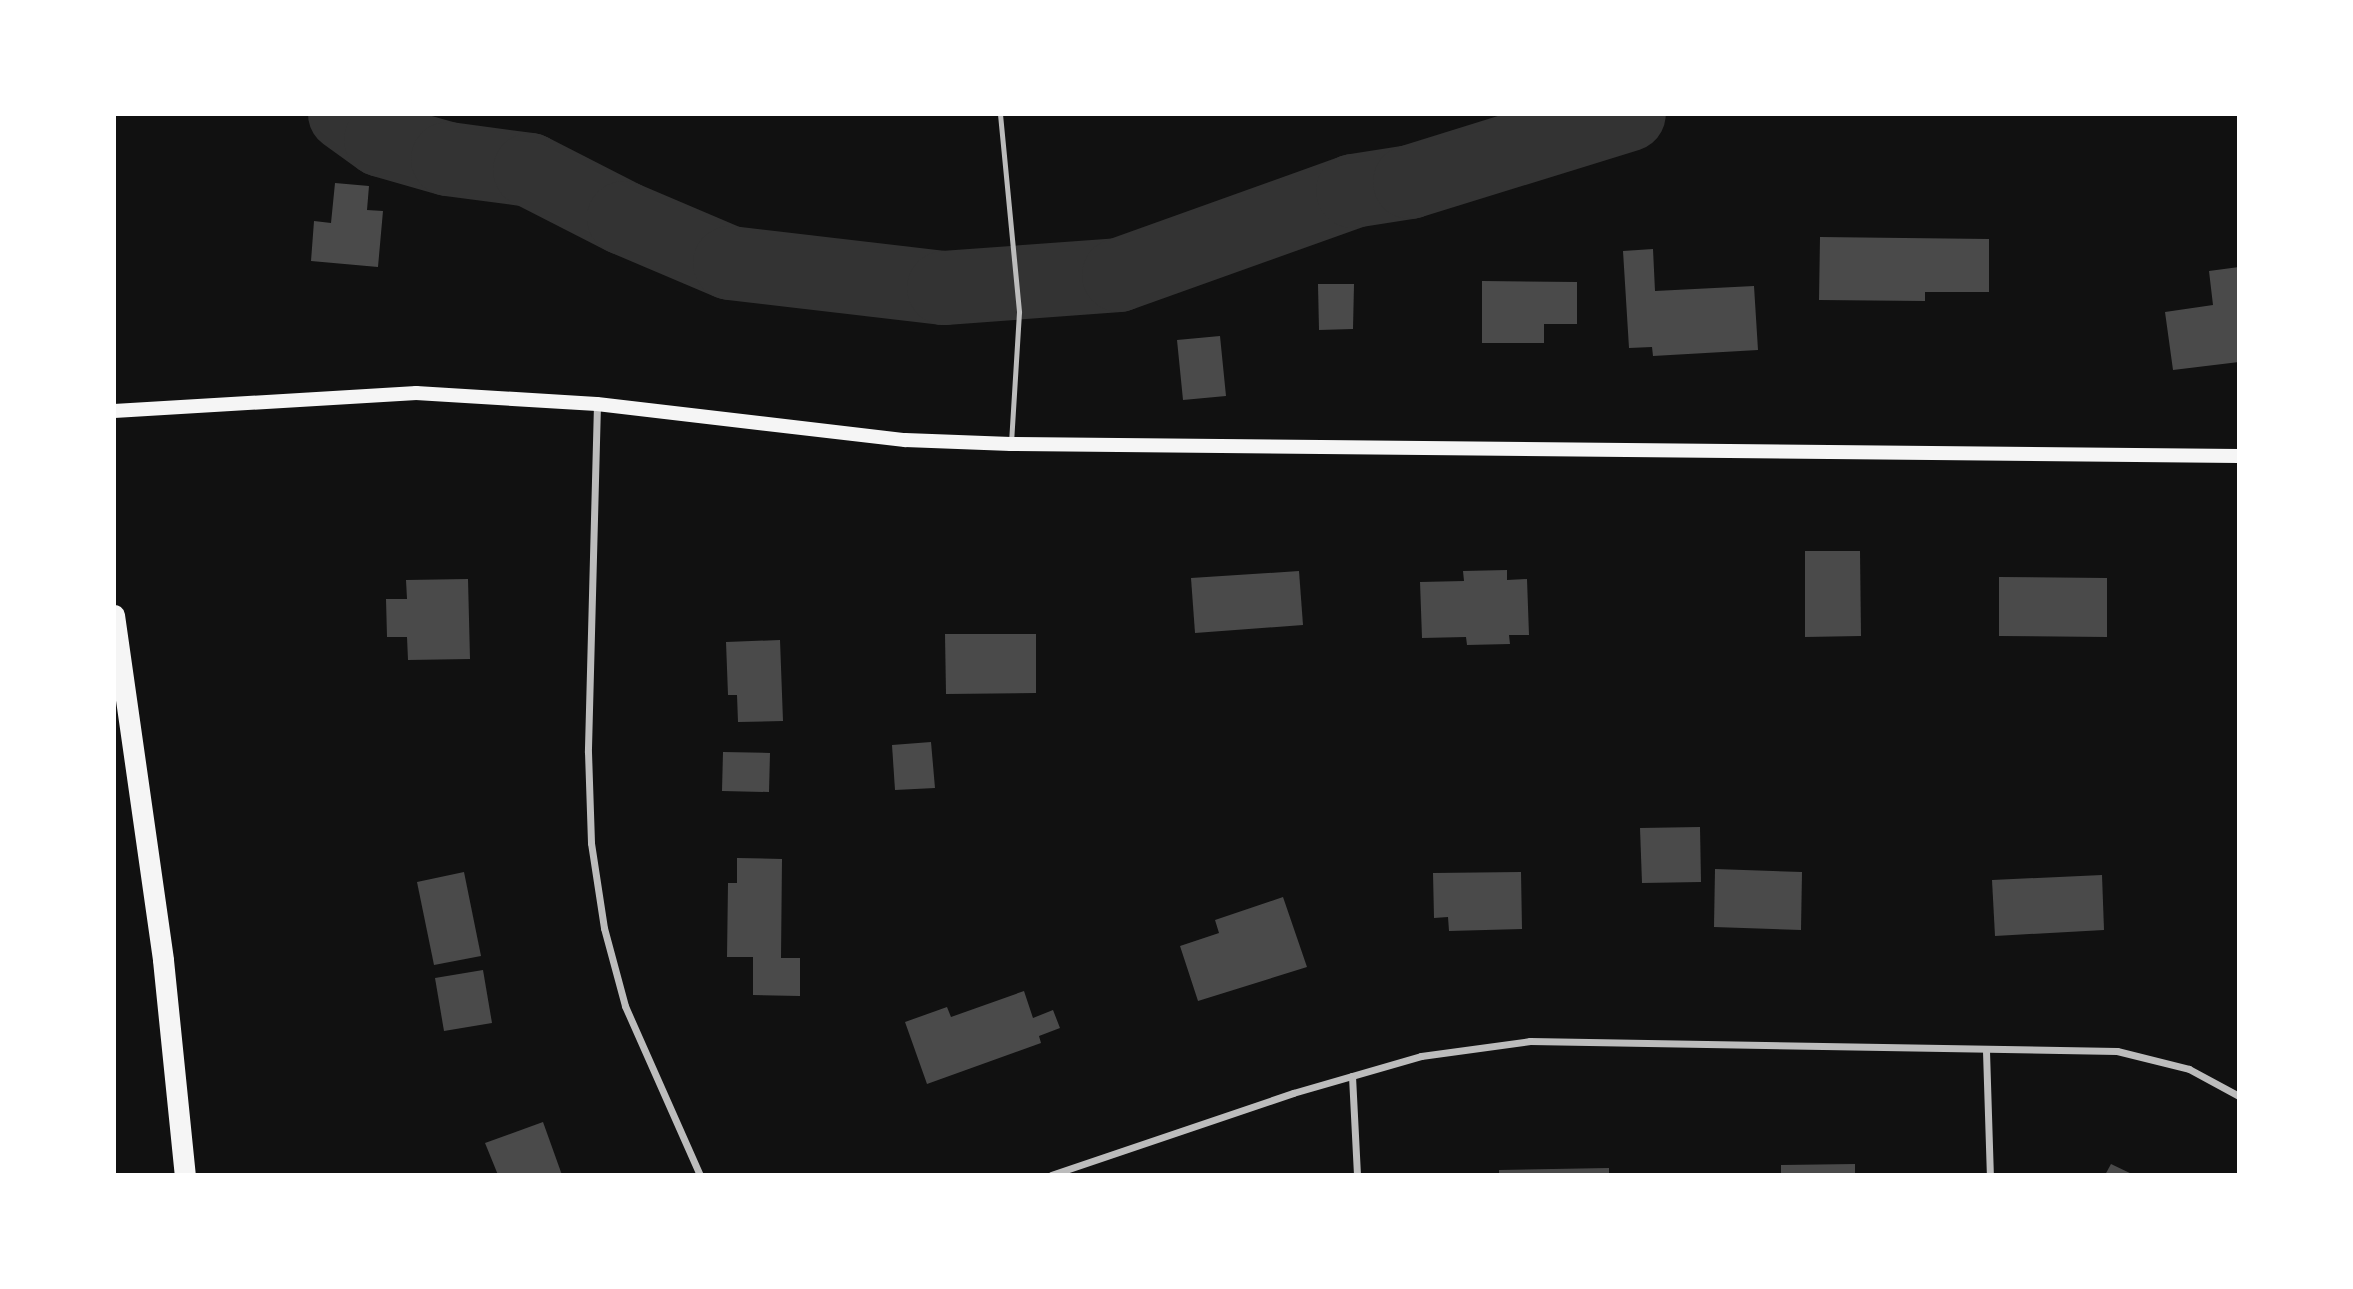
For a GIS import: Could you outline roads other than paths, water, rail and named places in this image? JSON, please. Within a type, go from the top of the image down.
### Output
[{"type":"highway","points":[[114,615],[163,960],[185,1175]]},
{"type":"main road","points":[[114,411],[416,393],[597,404],[905,440],[1011,444],[2239,456]]},
{"type":"street","points":[[597,404],[588,752],[592,843],[604,928],[625,1006],[701,1175]]},
{"type":"street","points":[[1051,1175],[1421,1056],[1530,1041],[1986,1051],[2117,1051],[2189,1069],[2239,1096]]},
{"type":"street","points":[[1986,1051],[1990,1175]]},
{"type":"street","points":[[1352,1076],[1357,1175]]},
{"type":"lane","points":[[1000,114],[1015,247],[1019,312],[1011,444]]},
{"type":"waterway","points":[[345,114],[381,140],[448,159],[530,170],[624,218],[730,263],[944,288],[1119,275],[1353,191],[1410,182],[1629,114]]}]
